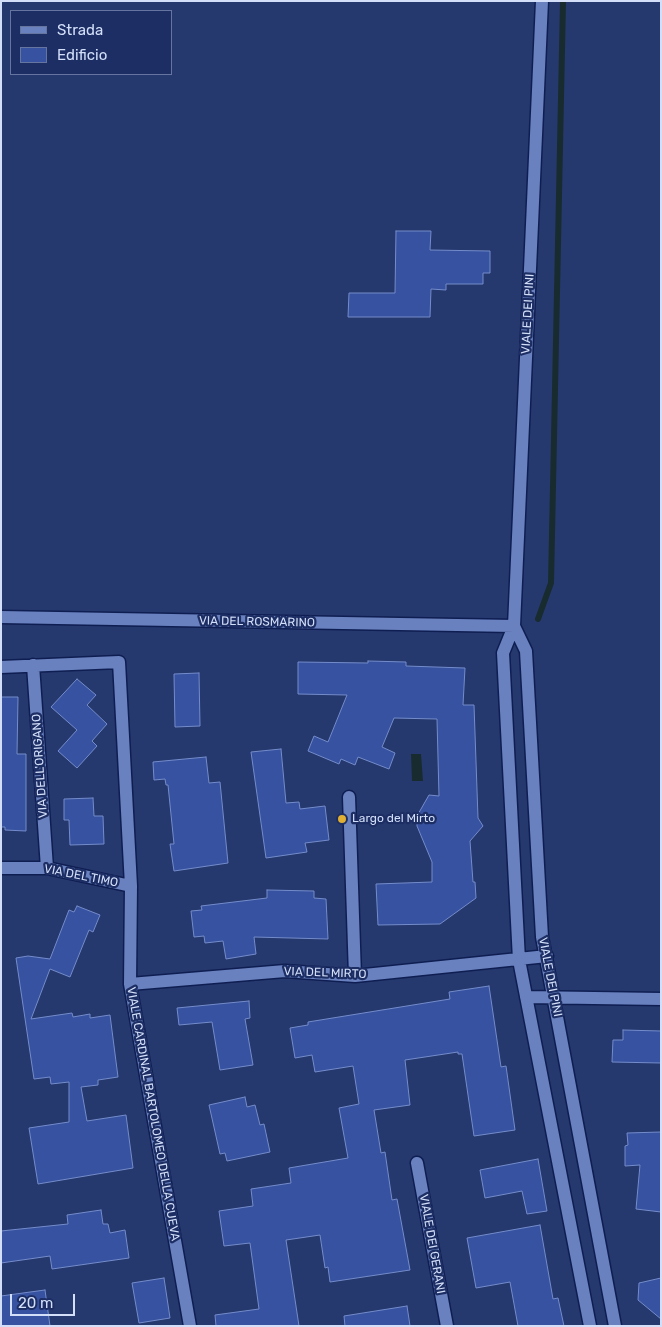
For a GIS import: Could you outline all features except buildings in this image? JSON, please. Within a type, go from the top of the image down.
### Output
[{"type":"street","name":"VIALE DEI PINI","points":[[542,1],[514,626],[503,653],[519,960],[590,1326]]},
{"type":"street","name":"VIA DEL ROSMARINO","points":[[1,617],[514,626]]},
{"type":"street","name":"VIALE DEI PINI","points":[[514,626],[526,651],[542,937],[615,1326]]},
{"type":"street","name":"VIALE CARDINAL BARTOLOMEO DELLA CUEVA","points":[[33,665],[119,662],[131,886],[130,984],[190,1326]]},
{"type":"street","points":[[1,667],[33,665]]},
{"type":"street","name":"VIA DELL'ORIGANO","points":[[33,665],[47,868]]},
{"type":"street","points":[[348,797],[355,976]]},
{"type":"street","name":"VIA DEL TIMO","points":[[1,868],[47,868],[131,886]]},
{"type":"street","name":"VIA DEL MIRTO","points":[[130,984],[285,971],[355,976],[547,956]]},
{"type":"street","points":[[526,997],[661,999]]},
{"type":"street","name":"VIALE DEI GERANI","points":[[417,1163],[447,1326]]},
{"type":"shaded area","points":[[411,754],[421,754],[423,781],[412,781]]},
{"type":"waterway","points":[[538,619],[551,583],[563,1]]},
{"type":"place","name":"Largo del Mirto","points":[[342,819]]}]
